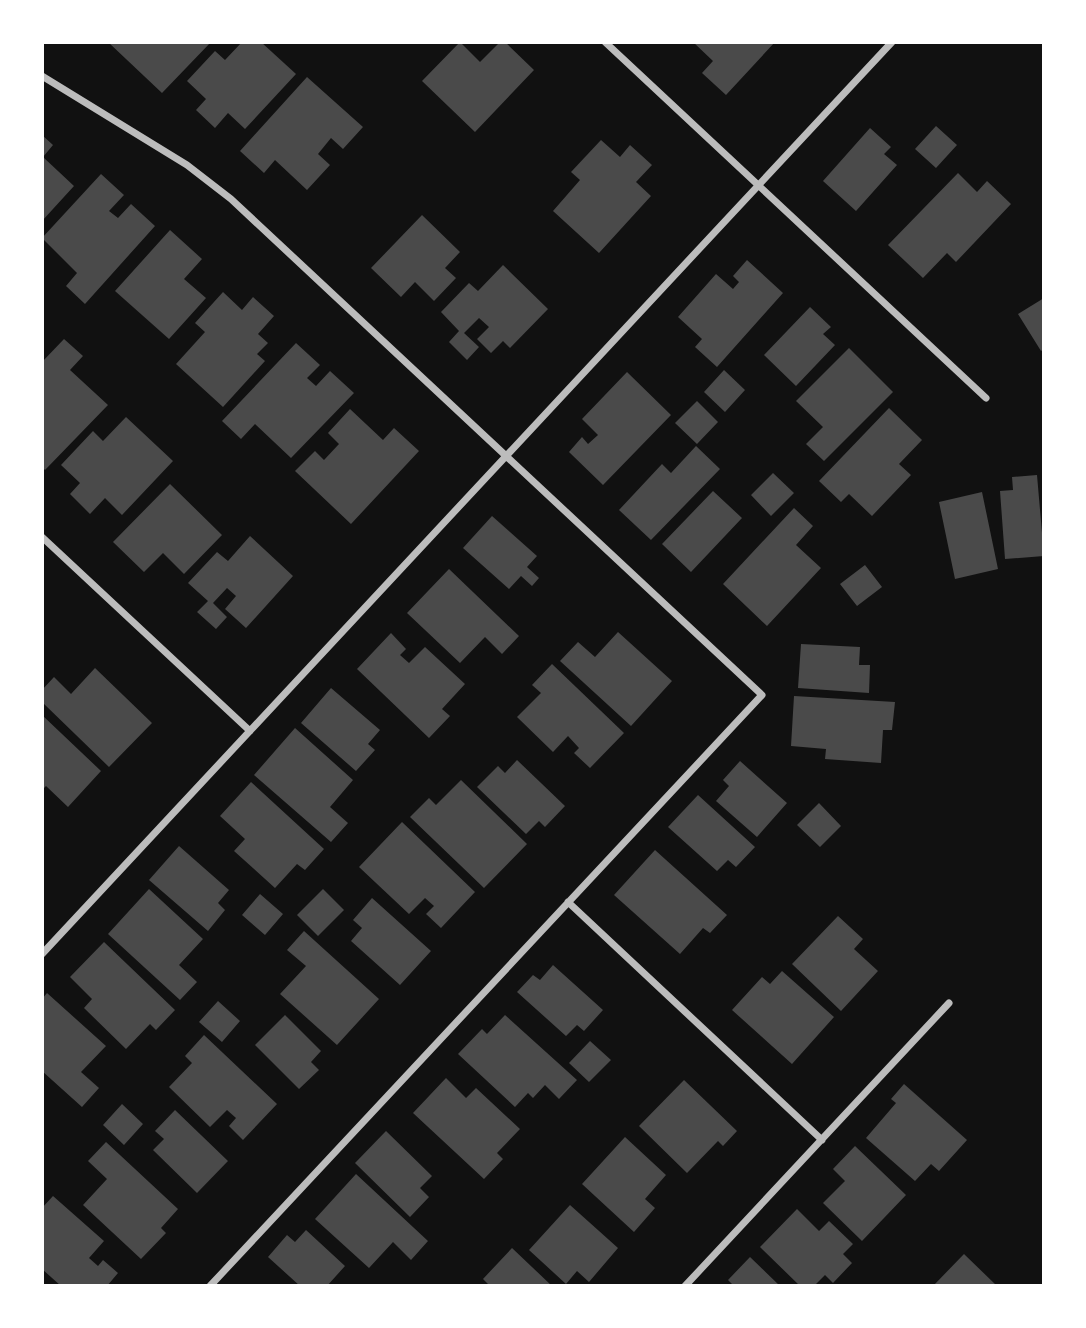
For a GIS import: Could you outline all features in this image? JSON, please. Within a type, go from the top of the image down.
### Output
[{"type":"street","points":[[605,42],[986,398]]},
{"type":"street","points":[[42,954],[892,42]]},
{"type":"street","points":[[42,76],[187,165],[231,199],[762,695],[210,1286]]},
{"type":"street","points":[[42,537],[250,731]]},
{"type":"street","points":[[568,902],[821,1140]]},
{"type":"street","points":[[685,1286],[949,1003]]},
{"type":"building","points":[[108,42],[211,42],[162,93]]},
{"type":"building","points":[[242,42],[261,42],[296,74],[245,129],[228,113],[215,128],[196,110],[206,99],[187,81],[215,51],[225,60]]},
{"type":"building","points":[[460,42],[480,62],[500,42],[505,42],[534,70],[475,132],[422,81]]},
{"type":"building","points":[[693,42],[775,42],[726,95],[702,73],[713,61]]},
{"type":"building","points":[[307,77],[363,127],[343,149],[331,138],[318,154],[330,165],[307,190],[275,160],[264,173],[240,151]]},
{"type":"building","points":[[936,126],[957,145],[936,168],[915,149]]},
{"type":"building","points":[[870,128],[891,147],[884,154],[897,165],[856,211],[823,181]]},
{"type":"building","points":[[42,135],[53,145],[43,157],[74,186],[42,221]]},
{"type":"building","points":[[601,140],[620,157],[630,145],[652,165],[636,182],[651,196],[599,253],[553,211],[580,180],[571,172]]},
{"type":"building","points":[[958,173],[977,192],[987,181],[1011,204],[956,262],[947,253],[923,278],[888,245]]},
{"type":"building","points":[[101,174],[124,195],[109,211],[118,218],[131,204],[155,226],[85,304],[66,286],[77,273],[42,238]]},
{"type":"building","points":[[422,215],[460,252],[445,268],[456,278],[434,301],[415,282],[401,297],[371,268]]},
{"type":"building","points":[[170,230],[202,259],[184,279],[206,298],[169,339],[115,291]]},
{"type":"building","points":[[747,260],[783,293],[717,367],[695,347],[702,339],[678,317],[716,274],[733,289],[739,282],[733,276]]},
{"type":"building","points":[[503,265],[548,309],[510,348],[503,341],[491,353],[477,339],[489,327],[479,318],[464,333],[479,347],[467,360],[449,342],[459,331],[441,312],[469,283],[478,291]]},
{"type":"building","points":[[223,292],[242,310],[253,297],[274,316],[258,334],[268,343],[257,354],[265,361],[223,407],[176,364],[205,332],[195,323]]},
{"type":"building","points":[[1044,298],[1044,349],[1041,351],[1018,314]]},
{"type":"building","points":[[810,307],[831,327],[823,334],[835,345],[796,386],[764,355]]},
{"type":"building","points":[[64,339],[83,356],[70,370],[108,405],[45,470],[42,467],[42,362]]},
{"type":"building","points":[[296,343],[320,365],[307,378],[316,386],[330,371],[354,393],[291,458],[255,424],[241,439],[222,421]]},
{"type":"building","points":[[849,348],[893,392],[824,461],[806,444],[823,427],[796,401]]},
{"type":"building","points":[[724,370],[745,390],[725,412],[704,392]]},
{"type":"building","points":[[627,372],[671,415],[603,485],[569,452],[582,437],[588,444],[598,435],[582,419]]},
{"type":"building","points":[[697,401],[718,422],[697,444],[675,423]]},
{"type":"building","points":[[889,408],[922,440],[899,464],[911,475],[872,516],[849,494],[841,502],[819,481]]},
{"type":"building","points":[[350,409],[383,440],[394,428],[419,451],[351,524],[295,471],[315,451],[324,460],[339,444],[328,433]]},
{"type":"building","points":[[126,417],[173,461],[122,515],[105,498],[90,514],[70,494],[80,483],[61,465],[93,431],[103,441]]},
{"type":"building","points":[[696,446],[720,469],[651,540],[619,510],[662,464],[671,473]]},
{"type":"building","points":[[773,473],[794,493],[771,516],[751,495]]},
{"type":"building","points":[[1037,475],[1044,556],[1005,559],[1000,491],[1013,490],[1012,477]]},
{"type":"building","points":[[170,484],[222,535],[184,574],[163,553],[144,572],[113,542]]},
{"type":"building","points":[[713,491],[742,518],[691,572],[662,544]]},
{"type":"building","points":[[982,492],[998,569],[955,579],[939,502]]},
{"type":"building","points":[[794,508],[813,526],[796,545],[821,568],[767,626],[723,584]]},
{"type":"building","points":[[492,516],[537,556],[527,567],[539,578],[532,586],[521,576],[509,589],[463,548]]},
{"type":"building","points":[[250,536],[293,576],[246,628],[225,609],[236,596],[227,588],[213,603],[227,617],[216,629],[197,612],[208,601],[188,583],[217,552],[228,561]]},
{"type":"building","points":[[865,565],[882,587],[857,606],[840,584]]},
{"type":"building","points":[[449,569],[519,636],[502,654],[485,637],[460,663],[407,613]]},
{"type":"building","points":[[618,632],[672,681],[631,726],[560,661],[578,642],[595,657]]},
{"type":"building","points":[[391,633],[406,649],[400,655],[409,663],[425,647],[465,684],[442,709],[450,716],[429,738],[357,669]]},
{"type":"building","points":[[801,644],[860,647],[859,665],[870,665],[869,693],[798,688]]},
{"type":"building","points":[[552,664],[624,733],[590,768],[574,753],[579,748],[568,736],[553,752],[517,717],[541,693],[532,685]]},
{"type":"building","points":[[95,668],[152,723],[109,767],[42,702],[42,690],[54,677],[71,694]]},
{"type":"building","points":[[331,688],[380,730],[368,744],[375,750],[356,771],[301,723]]},
{"type":"building","points":[[794,696],[895,702],[892,730],[883,730],[881,763],[825,759],[826,749],[791,746]]},
{"type":"building","points":[[42,715],[101,771],[68,807],[46,786],[42,790]]},
{"type":"building","points":[[295,728],[353,780],[330,807],[348,823],[331,842],[254,775]]},
{"type":"building","points":[[517,760],[565,806],[545,827],[539,821],[526,834],[477,787],[498,766],[505,773]]},
{"type":"building","points":[[740,761],[787,803],[757,837],[716,801],[729,786],[723,780]]},
{"type":"building","points":[[461,780],[527,844],[484,888],[410,817],[429,798],[436,805]]},
{"type":"building","points":[[251,782],[324,849],[305,870],[297,864],[275,888],[234,851],[245,839],[220,816]]},
{"type":"building","points":[[698,795],[755,847],[736,867],[728,860],[717,871],[668,827]]},
{"type":"building","points":[[819,803],[841,826],[820,847],[797,825]]},
{"type":"building","points":[[402,822],[475,892],[441,928],[426,914],[434,906],[425,898],[409,914],[359,867]]},
{"type":"building","points":[[179,846],[229,890],[218,903],[225,910],[208,931],[149,880]]},
{"type":"building","points":[[655,850],[727,915],[710,933],[703,928],[680,954],[614,895]]},
{"type":"building","points":[[149,889],[203,939],[179,965],[197,982],[180,1000],[108,934]]},
{"type":"building","points":[[323,889],[344,910],[318,936],[297,915]]},
{"type":"building","points":[[260,894],[283,914],[265,935],[242,915]]},
{"type":"building","points":[[372,898],[431,951],[400,985],[351,941],[362,928],[353,920]]},
{"type":"building","points":[[838,916],[863,939],[854,949],[878,971],[841,1011],[792,964]]},
{"type":"building","points":[[304,931],[379,999],[337,1045],[280,994],[306,966],[287,950]]},
{"type":"building","points":[[104,942],[175,1010],[156,1030],[150,1024],[126,1049],[84,1008],[92,999],[70,977]]},
{"type":"building","points":[[553,965],[603,1010],[584,1031],[577,1025],[566,1036],[517,992],[533,975],[540,980]]},
{"type":"building","points":[[782,971],[834,1017],[792,1064],[732,1010],[762,977],[770,984]]},
{"type":"building","points":[[47,993],[106,1046],[81,1072],[99,1088],[82,1107],[42,1071],[42,999]]},
{"type":"building","points":[[218,1001],[240,1021],[222,1042],[199,1022]]},
{"type":"building","points":[[285,1015],[321,1051],[311,1062],[319,1070],[299,1089],[255,1045]]},
{"type":"building","points":[[505,1015],[577,1080],[559,1099],[545,1085],[533,1098],[528,1093],[515,1107],[458,1054],[482,1029],[487,1034]]},
{"type":"building","points":[[204,1035],[277,1104],[243,1140],[229,1126],[236,1118],[227,1110],[210,1127],[169,1087],[192,1063],[185,1056]]},
{"type":"building","points":[[590,1041],[611,1060],[589,1082],[569,1063]]},
{"type":"building","points":[[446,1078],[466,1098],[476,1088],[520,1129],[497,1153],[503,1159],[484,1179],[413,1113]]},
{"type":"building","points":[[684,1080],[737,1131],[723,1146],[718,1141],[687,1173],[639,1126]]},
{"type":"building","points":[[904,1084],[967,1140],[939,1171],[931,1164],[915,1181],[866,1138],[896,1103],[891,1099]]},
{"type":"building","points":[[122,1104],[143,1124],[124,1145],[103,1125]]},
{"type":"building","points":[[175,1110],[228,1161],[197,1193],[153,1150],[164,1139],[155,1131]]},
{"type":"building","points":[[386,1131],[432,1176],[420,1188],[429,1197],[410,1217],[355,1163]]},
{"type":"building","points":[[625,1137],[666,1175],[645,1199],[655,1208],[634,1232],[582,1184]]},
{"type":"building","points":[[106,1142],[178,1209],[161,1228],[166,1233],[141,1259],[83,1205],[107,1179],[88,1161]]},
{"type":"building","points":[[855,1146],[906,1195],[862,1241],[823,1203],[845,1181],[833,1169]]},
{"type":"building","points":[[356,1174],[428,1241],[411,1260],[393,1242],[369,1268],[315,1219]]},
{"type":"building","points":[[53,1196],[104,1241],[89,1258],[98,1266],[103,1260],[118,1273],[107,1286],[61,1286],[42,1269],[42,1208]]},
{"type":"building","points":[[570,1205],[618,1248],[589,1282],[577,1271],[566,1284],[529,1250]]},
{"type":"building","points":[[797,1209],[819,1231],[829,1221],[853,1244],[843,1254],[852,1263],[833,1283],[825,1275],[814,1286],[800,1286],[760,1247]]},
{"type":"building","points":[[306,1230],[345,1266],[327,1286],[300,1286],[268,1257],[287,1235],[295,1242]]},
{"type":"building","points":[[512,1248],[552,1286],[490,1286],[483,1279]]},
{"type":"building","points":[[964,1254],[997,1286],[933,1286]]},
{"type":"building","points":[[750,1257],[780,1286],[734,1286],[728,1280]]}]
